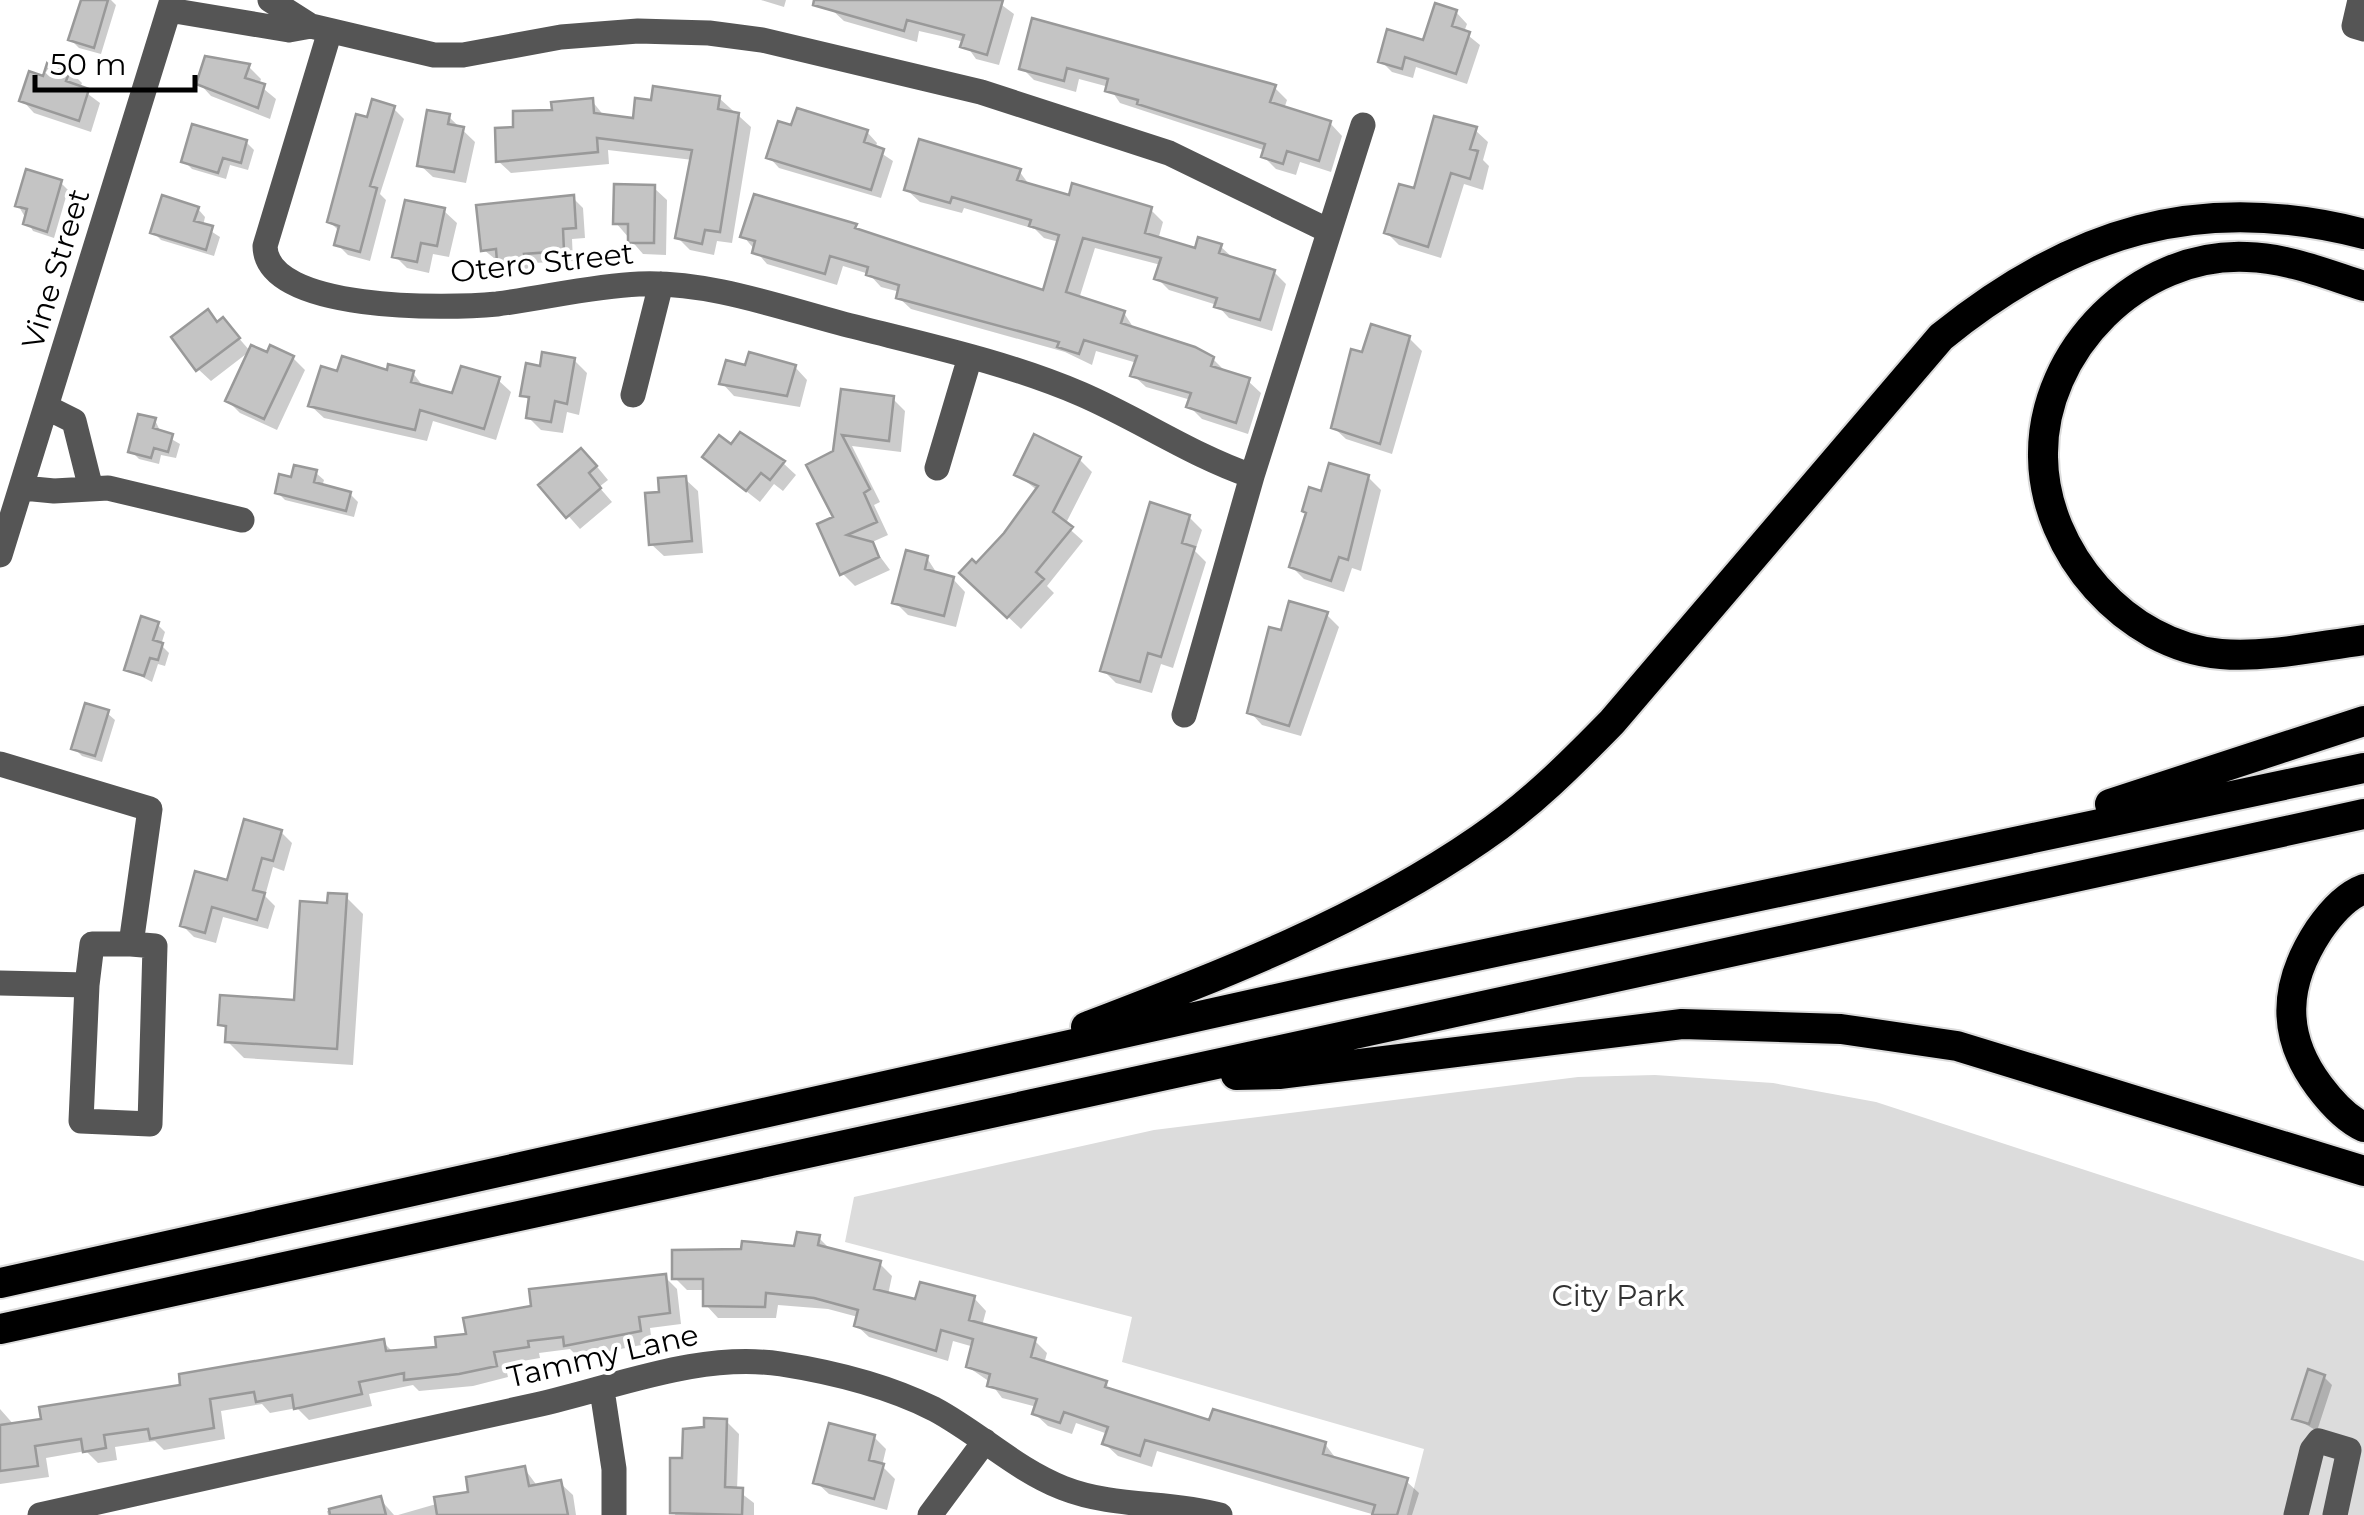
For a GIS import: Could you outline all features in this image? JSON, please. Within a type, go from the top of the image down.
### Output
[{"type":"highway","points":[[979,1067],[1242,965],[1374,904],[1482,839],[1559,776],[1612,722],[1941,337],[1995,293],[2096,243],[2183,219],[2251,215],[2317,222],[2364,234]]},
{"type":"highway","points":[[2364,286],[2285,262],[2245,256],[2196,262],[2144,283],[2110,308],[2070,354],[2049,407],[2042,459],[2054,514],[2076,561],[2100,596],[2138,624],[2180,644],[2220,654],[2364,640]]},
{"type":"highway","points":[[1958,854],[2364,722]]},
{"type":"highway","points":[[0,1283],[1339,985],[2364,768]]},
{"type":"highway","points":[[0,1329],[2364,814]]},
{"type":"highway","points":[[2364,889],[2330,915],[2300,958],[2290,990],[2290,1028],[2310,1075],[2344,1114],[2364,1128]]},
{"type":"highway","points":[[1163,1077],[1279,1074],[1682,1024],[1841,1029],[1957,1046],[2364,1171]]},
{"type":"street","points":[[270,0],[321,28],[416,52],[463,55],[596,33],[709,33],[780,44],[981,92],[1168,154],[1327,230]]},
{"type":"street","points":[[2360,0],[2354,26],[2364,29]]},
{"type":"street","points":[[170,5],[288,30],[321,28]]},
{"type":"street","name":"Vine Street","points":[[0,556],[170,5]]},
{"type":"street","name":"Otero Street","points":[[321,28],[264,246],[270,270],[314,292],[426,307],[496,304],[586,288],[661,284],[824,319],[970,357],[1084,396],[1210,462],[1252,476]]},
{"type":"street","points":[[1184,715],[1327,230],[1364,126]]},
{"type":"street","points":[[633,395],[661,284]]},
{"type":"street","points":[[937,468],[970,357]]},
{"type":"street","points":[[48,408],[74,421],[91,489]]},
{"type":"street","points":[[23,488],[108,488],[242,520]]},
{"type":"street","points":[[0,764],[150,809],[132,944]]},
{"type":"street","points":[[92,944],[156,946],[150,1124],[81,1122],[87,986],[92,944]]},
{"type":"street","points":[[0,983],[87,986]]},
{"type":"street","name":"Tammy Lane","points":[[40,1515],[602,1390],[702,1363],[783,1364],[887,1390],[934,1409],[1026,1471],[1064,1489],[1105,1500],[1220,1515]]},
{"type":"street","points":[[602,1390],[614,1470],[614,1515]]},
{"type":"street","points":[[2296,1515],[2312,1450],[2319,1441],[2349,1450],[2335,1515]]},
{"type":"street","points":[[930,1515],[984,1442]]},
{"type":"green space","name":"City Park","points":[[1655,1075],[1773,1083],[1876,1102],[2364,1261],[2364,1515],[1407,1515],[1424,1449],[1122,1362],[1132,1317],[845,1242],[854,1197],[1154,1130],[1578,1077]]},
{"type":"building","points":[[81,0],[108,0],[94,48],[68,40]]},
{"type":"building","points":[[814,0],[1003,0],[987,55],[960,47],[964,35],[907,20],[904,31],[813,5]]},
{"type":"building","points":[[1435,3],[1457,10],[1452,26],[1470,32],[1456,74],[1405,57],[1402,69],[1378,62],[1387,29],[1423,40]]},
{"type":"building","points":[[1032,18],[1276,85],[1270,102],[1331,121],[1319,161],[1287,151],[1283,164],[1261,157],[1265,144],[1105,91],[1108,79],[1067,68],[1064,81],[1019,69]]},
{"type":"building","points":[[205,56],[250,64],[245,78],[265,84],[258,108],[196,84]]},
{"type":"building","points":[[48,60],[71,68],[66,81],[89,89],[79,121],[19,101],[29,71],[43,76]]},
{"type":"building","points":[[653,86],[720,96],[718,109],[739,113],[720,232],[705,230],[702,244],[675,238],[692,150],[597,138],[598,152],[496,162],[495,128],[513,127],[513,111],[552,110],[551,102],[593,98],[594,113],[633,118],[635,98],[651,100]]},
{"type":"building","points":[[372,99],[395,106],[370,186],[377,188],[360,252],[334,245],[339,226],[327,222],[356,114],[367,117]]},
{"type":"building","points":[[797,108],[868,130],[864,142],[884,149],[871,190],[766,158],[778,121],[791,125]]},
{"type":"building","points":[[427,110],[450,114],[448,124],[464,127],[454,172],[417,166]]},
{"type":"building","points":[[1434,116],[1477,127],[1470,149],[1478,151],[1470,179],[1451,173],[1428,247],[1384,233],[1399,184],[1414,188]]},
{"type":"building","points":[[192,124],[247,140],[241,163],[223,158],[218,173],[181,162]]},
{"type":"building","points":[[919,139],[1021,169],[1017,180],[1069,195],[1072,183],[1152,207],[1145,233],[1195,248],[1198,237],[1222,244],[1219,253],[1275,270],[1260,320],[1214,307],[1217,298],[1154,279],[1161,258],[1083,238],[1066,292],[1125,311],[1121,323],[1195,347],[1214,357],[1211,366],[1250,378],[1236,423],[1186,407],[1191,393],[1130,376],[1137,356],[1084,340],[1079,354],[1057,347],[1059,342],[896,298],[899,285],[866,275],[868,267],[830,256],[825,274],[752,253],[755,241],[740,237],[754,194],[857,224],[855,228],[1043,290],[1059,235],[1029,226],[1031,220],[952,197],[950,203],[904,190]]},
{"type":"building","points":[[26,169],[62,180],[47,232],[23,224],[27,209],[15,206]]},
{"type":"building","points":[[614,184],[655,185],[654,243],[628,243],[628,224],[613,224]]},
{"type":"building","points":[[162,195],[199,207],[194,221],[213,226],[206,250],[150,233]]},
{"type":"building","points":[[574,195],[576,228],[563,229],[564,251],[524,254],[525,259],[497,262],[496,249],[481,251],[476,205]]},
{"type":"building","points":[[405,200],[445,208],[437,246],[421,243],[417,262],[392,257]]},
{"type":"building","points":[[208,309],[217,322],[223,317],[240,338],[196,371],[171,337]]},
{"type":"building","points":[[1371,324],[1410,336],[1380,444],[1331,428],[1351,349],[1362,352]]},
{"type":"building","points":[[251,345],[267,352],[270,345],[294,356],[264,419],[225,401]]},
{"type":"building","points":[[542,352],[575,358],[567,404],[555,401],[551,422],[526,418],[529,397],[520,396],[526,363],[540,366]]},
{"type":"building","points":[[749,352],[796,365],[787,396],[719,384],[726,360],[745,365]]},
{"type":"building","points":[[342,356],[387,370],[388,364],[414,371],[411,382],[452,393],[461,366],[500,377],[484,429],[420,410],[415,430],[308,406],[321,366],[337,371]]},
{"type":"building","points":[[841,389],[894,396],[889,441],[842,435],[870,489],[864,493],[877,522],[847,535],[873,542],[879,557],[840,575],[817,524],[833,517],[806,465],[833,451]]},
{"type":"building","points":[[138,414],[156,418],[153,428],[173,434],[168,452],[154,448],[151,458],[128,452]]},
{"type":"building","points":[[740,432],[785,461],[770,480],[761,473],[746,491],[702,457],[719,435],[731,444]]},
{"type":"building","points":[[1034,434],[1081,457],[1053,512],[1073,527],[1036,572],[1044,579],[1007,618],[959,573],[972,559],[976,563],[1004,533],[1038,486],[1014,475]]},
{"type":"building","points":[[581,448],[597,466],[589,473],[601,488],[566,518],[538,485]]},
{"type":"building","points":[[1329,463],[1369,475],[1348,560],[1339,557],[1331,581],[1289,567],[1306,513],[1302,511],[1309,487],[1321,491]]},
{"type":"building","points":[[294,465],[317,470],[314,482],[351,492],[346,511],[275,493],[279,474],[291,477]]},
{"type":"building","points":[[686,476],[692,541],[649,545],[645,493],[659,492],[658,478]]},
{"type":"building","points":[[1150,502],[1190,515],[1182,543],[1195,547],[1161,657],[1148,653],[1140,682],[1100,671]]},
{"type":"building","points":[[906,550],[928,556],[925,569],[954,577],[944,616],[892,603]]},
{"type":"building","points":[[1289,601],[1328,612],[1289,726],[1247,713],[1269,627],[1281,630]]},
{"type":"building","points":[[141,616],[159,622],[153,640],[163,643],[158,660],[150,658],[144,676],[124,670]]},
{"type":"building","points":[[85,703],[109,710],[95,756],[71,749]]},
{"type":"building","points":[[244,819],[282,830],[273,861],[262,858],[253,890],[265,893],[257,920],[212,907],[205,933],[180,926],[195,871],[227,880]]},
{"type":"building","points":[[328,893],[347,894],[337,1049],[225,1042],[226,1026],[218,1025],[220,995],[294,1000],[300,901],[327,903]]},
{"type":"building","points":[[797,1232],[820,1235],[818,1245],[881,1261],[874,1289],[915,1299],[920,1282],[975,1296],[969,1320],[1036,1338],[1031,1357],[1107,1381],[1105,1387],[1209,1420],[1213,1409],[1326,1442],[1323,1454],[1408,1478],[1397,1515],[1372,1515],[1375,1505],[1145,1440],[1140,1456],[1102,1444],[1108,1427],[1064,1412],[1060,1423],[1032,1414],[1037,1399],[987,1386],[990,1374],[966,1367],[973,1339],[941,1330],[936,1351],[854,1326],[858,1310],[814,1298],[766,1293],[765,1307],[703,1306],[703,1279],[672,1279],[672,1250],[741,1249],[742,1241],[794,1246]]},
{"type":"building","points":[[666,1274],[670,1313],[639,1317],[641,1331],[564,1346],[563,1337],[528,1341],[529,1347],[494,1352],[497,1366],[404,1380],[404,1373],[359,1382],[362,1394],[294,1409],[292,1395],[256,1402],[254,1392],[210,1399],[214,1428],[150,1439],[148,1429],[104,1435],[106,1448],[83,1452],[81,1439],[35,1446],[38,1466],[0,1471],[0,1425],[41,1419],[39,1407],[180,1385],[179,1374],[384,1339],[386,1351],[436,1347],[435,1337],[466,1334],[463,1318],[531,1306],[529,1289]]},
{"type":"building","points":[[2308,1369],[2325,1375],[2309,1424],[2292,1419]]},
{"type":"building","points":[[704,1418],[727,1419],[725,1487],[743,1488],[742,1515],[670,1513],[670,1458],[682,1458],[683,1429],[704,1427]]},
{"type":"building","points":[[829,1423],[875,1435],[869,1460],[884,1464],[874,1499],[813,1483]]},
{"type":"building","points":[[525,1466],[529,1486],[561,1480],[568,1515],[437,1515],[434,1497],[468,1492],[466,1477]]},
{"type":"building","points":[[381,1496],[386,1515],[330,1515],[329,1509]]}]
